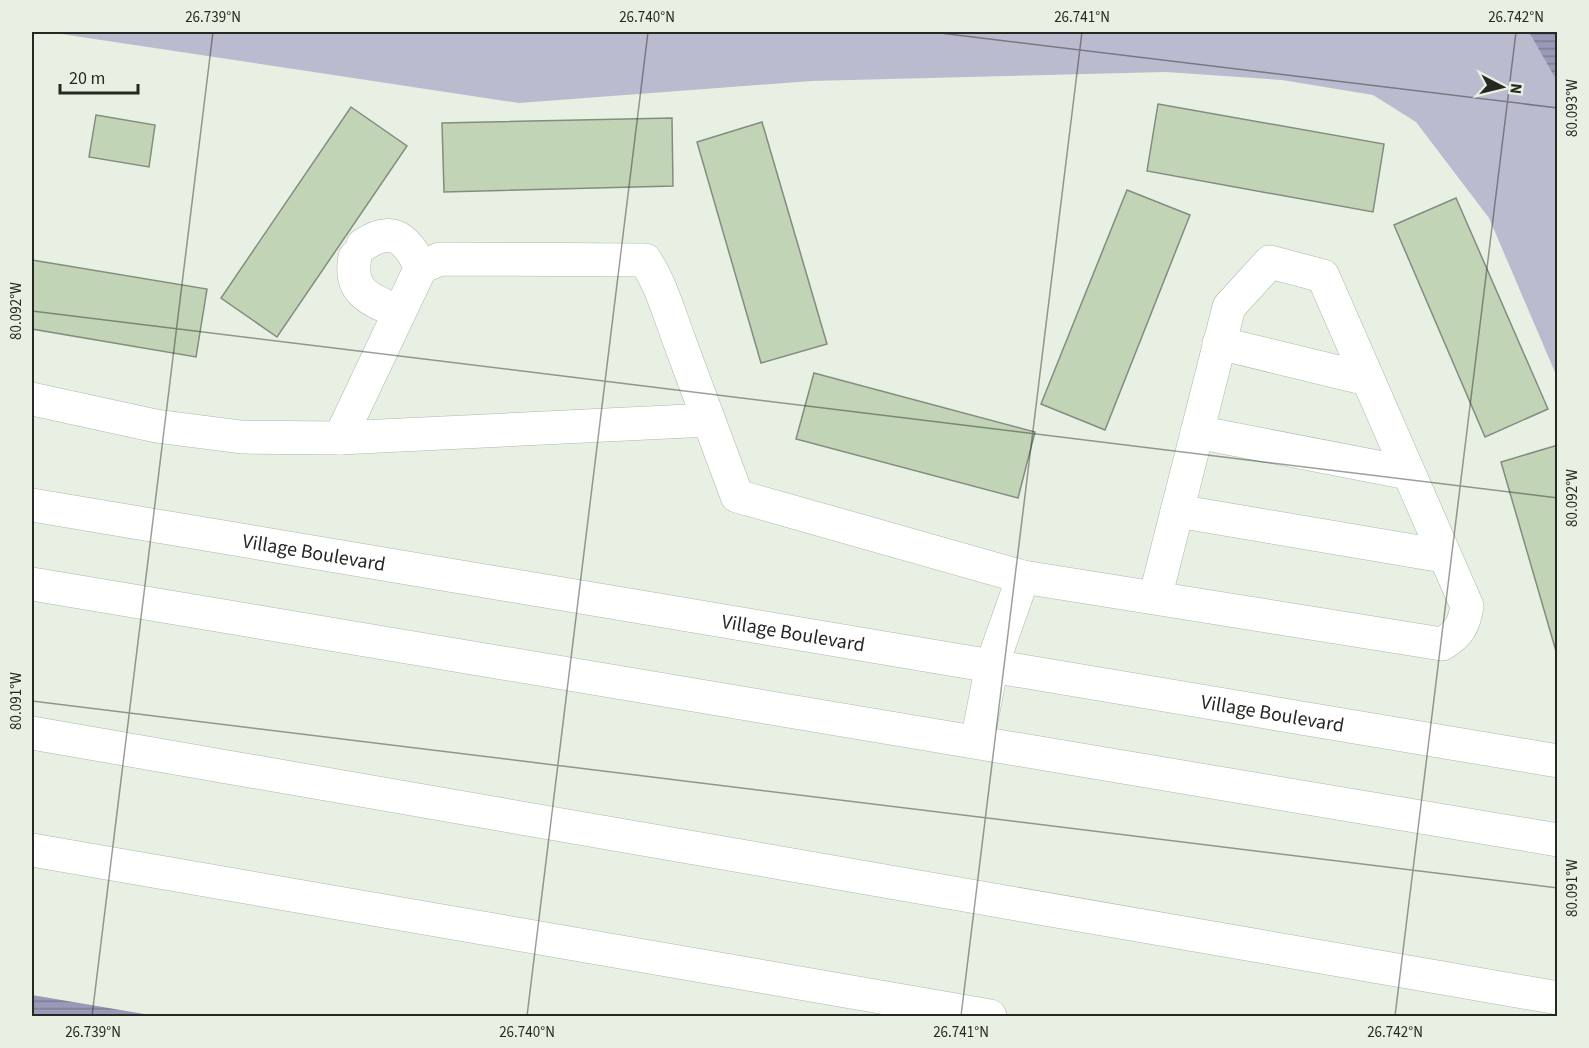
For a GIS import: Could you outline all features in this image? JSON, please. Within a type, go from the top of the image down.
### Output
[{"type":"main road","points":[[399,312],[365,297],[356,284],[353,267],[359,251],[374,237],[399,238],[411,246],[421,267]]},
{"type":"main road","points":[[340,438],[421,267],[440,259],[645,261],[655,275],[737,496],[1023,577],[1442,644],[1455,636],[1464,623],[1467,606],[1443,556],[1323,276],[1270,262],[1228,307],[1155,598]]},
{"type":"main road","points":[[1219,343],[1367,379]]},
{"type":"main road","points":[[32,399],[156,426],[241,437],[340,438],[709,420]]},
{"type":"main road","points":[[1197,432],[1408,473]]},
{"type":"main road","name":"Village Boulevard","points":[[32,506],[1557,761]]},
{"type":"main road","points":[[1177,511],[1443,556]]},
{"type":"main road","points":[[977,742],[992,665],[1023,577]]},
{"type":"main road","points":[[32,584],[1557,840]]},
{"type":"main road","points":[[32,732],[1557,998]]},
{"type":"main road","points":[[32,850],[990,1017]]},
{"type":"shaded area","points":[[48,32],[1557,32],[1557,377],[1489,218],[1416,122],[1373,95],[1282,80],[1166,72],[811,81],[519,103]]},
{"type":"shaded area","points":[[1529,32],[1557,32],[1557,81]]},
{"type":"shaded area","points":[[32,995],[156,1016],[32,1016]]},
{"type":"building","points":[[1158,104],[1384,144],[1373,212],[1147,171]]},
{"type":"building","points":[[351,107],[407,146],[277,337],[221,298]]},
{"type":"building","points":[[96,115],[155,125],[149,167],[89,157]]},
{"type":"building","points":[[672,118],[673,186],[444,192],[442,123]]},
{"type":"building","points":[[762,122],[827,344],[761,363],[697,142]]},
{"type":"building","points":[[1127,190],[1190,215],[1105,430],[1041,404]]},
{"type":"building","points":[[1456,198],[1548,409],[1485,437],[1394,225]]},
{"type":"building","points":[[32,260],[207,289],[196,357],[32,329]]},
{"type":"building","points":[[814,373],[1035,432],[1018,498],[796,439]]},
{"type":"building","points":[[1558,445],[1558,658],[1501,462]]}]
